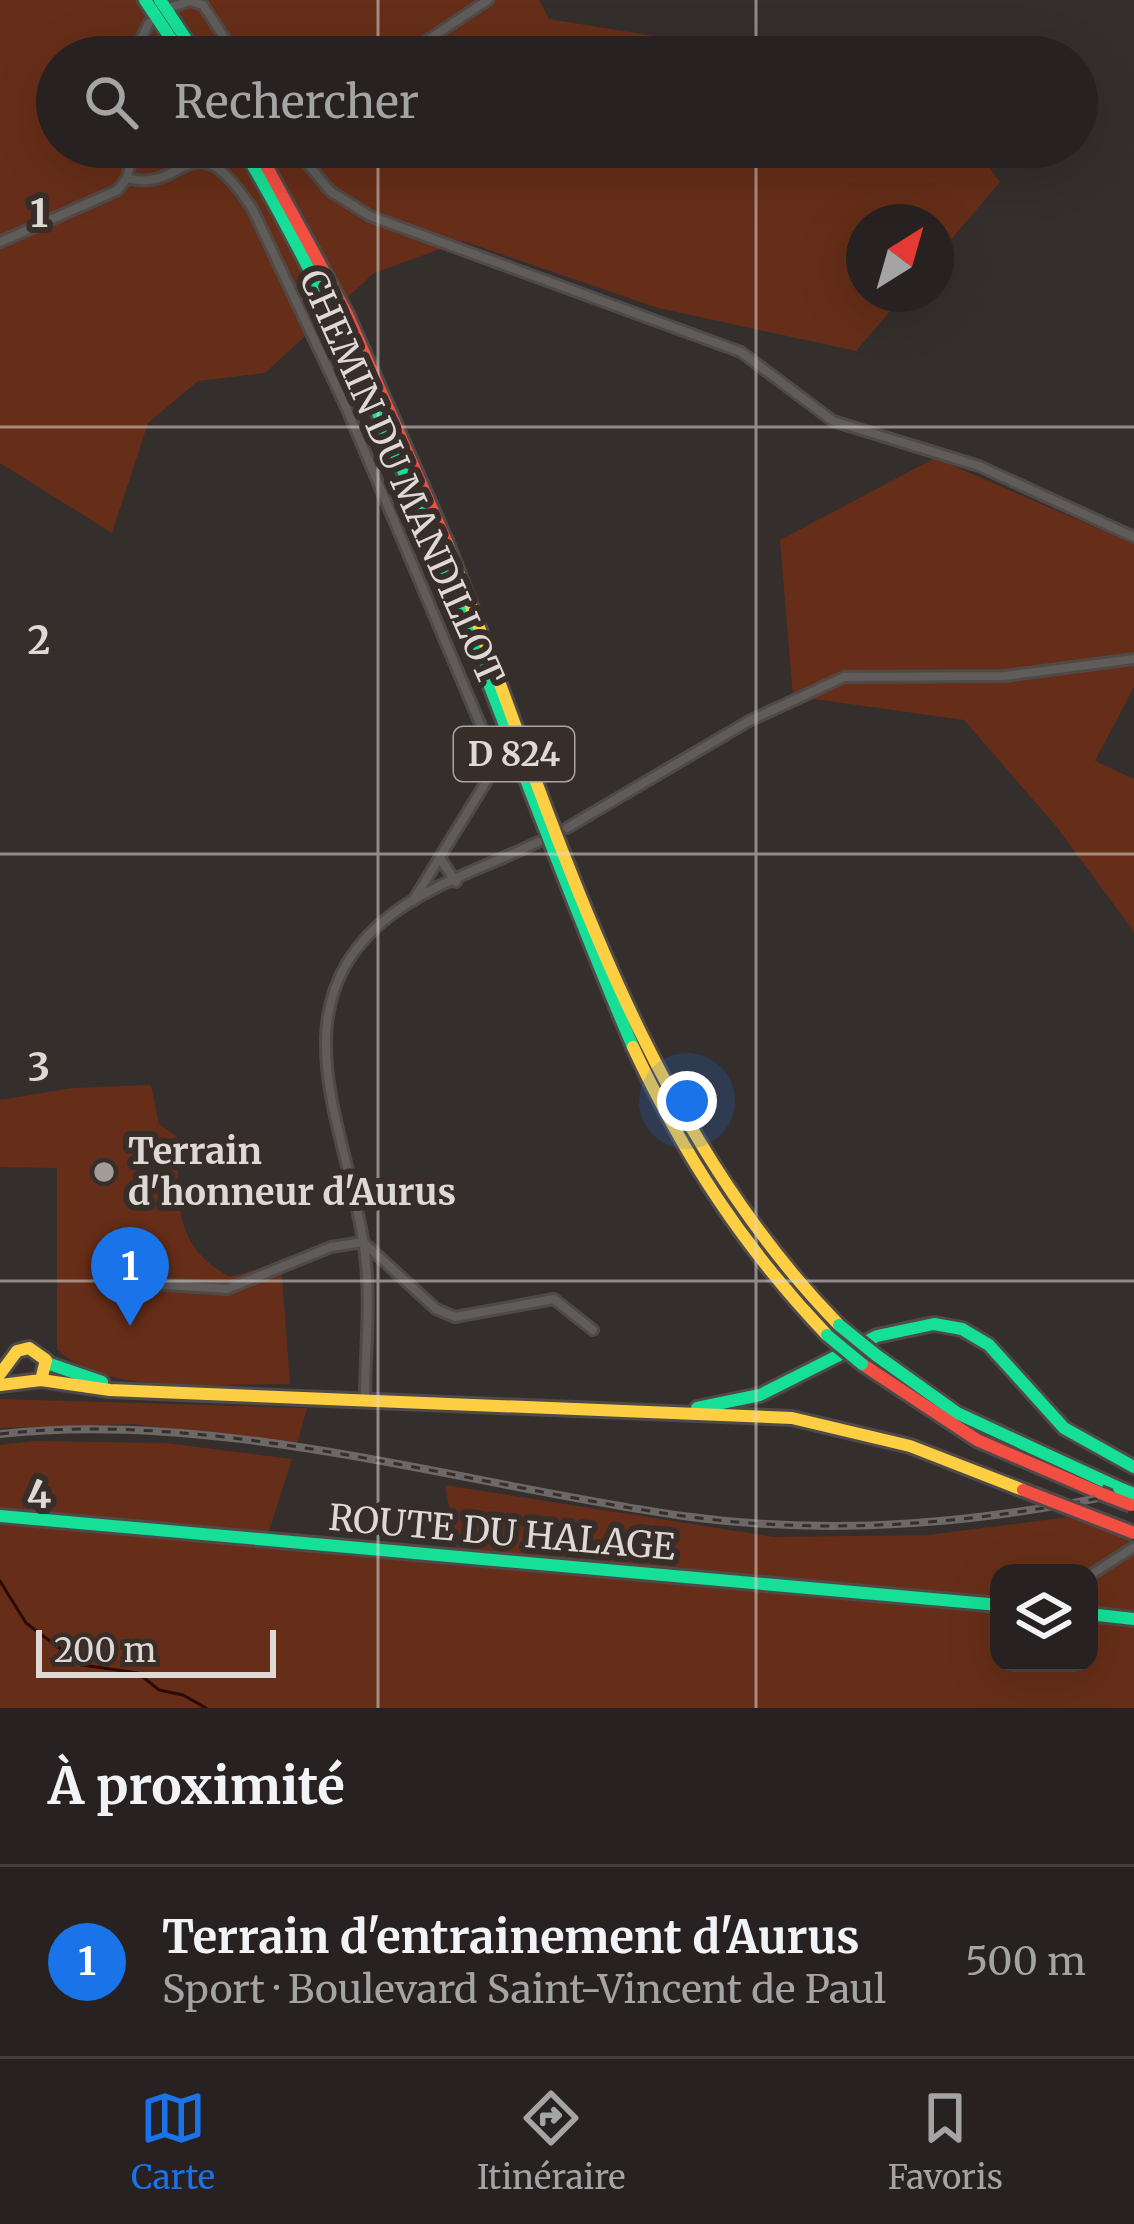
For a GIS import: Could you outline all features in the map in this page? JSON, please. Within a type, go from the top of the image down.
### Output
[{"type":"main road","points":[[145,0],[169,36]]},
{"type":"main road","points":[[166,4],[185,36]]},
{"type":"main road","name":"D 824","points":[[254,168],[311,268],[385,428],[664,1119],[728,1226],[827,1335],[862,1364],[977,1440],[1100,1493],[1133,1502]]},
{"type":"main road","name":"D 824","points":[[267,168],[362,345],[623,994],[679,1119],[748,1228],[839,1325],[876,1355],[974,1423],[1119,1488],[1133,1502]]},
{"type":"main road","points":[[671,1411],[759,1396],[887,1331],[928,1323],[984,1340],[1069,1436],[1133,1467]]},
{"type":"main road","points":[[16,1382],[4,1370],[13,1355],[25,1348],[36,1349],[47,1364],[126,1389]]},
{"type":"main road","points":[[41,1380],[47,1364]]},
{"type":"main road","points":[[0,1385],[29,1386],[41,1380],[126,1389],[671,1411],[834,1425],[1134,1533]]},
{"type":"main road","name":"ROUTE DU HALAGE","points":[[0,1516],[990,1604]]},
{"type":"main road","points":[[1098,1615],[1134,1619]]},
{"type":"street","points":[[434,36],[488,0]]},
{"type":"street","points":[[166,4],[194,1],[208,8],[225,36]]},
{"type":"street","points":[[142,36],[149,23]]},
{"type":"street","points":[[0,242],[98,203],[127,178],[129,168]]},
{"type":"street","name":"CHEMIN DU MANDILLOT","points":[[127,178],[160,179],[177,168]]},
{"type":"street","name":"CHEMIN DU MANDILLOT","points":[[213,168],[234,181],[346,407],[488,747],[486,782],[413,901]]},
{"type":"street","points":[[311,168],[329,191],[370,216],[741,352],[844,426],[979,466],[1134,537]]},
{"type":"street","points":[[567,829],[749,721],[844,677],[1005,676],[1134,659]]},
{"type":"street","points":[[365,1400],[363,1242],[324,1056],[334,982],[352,953],[413,901],[538,842]]},
{"type":"street","points":[[440,857],[457,881]]},
{"type":"street","points":[[108,1281],[227,1289],[331,1247],[363,1242]]},
{"type":"street","points":[[363,1242],[436,1309],[455,1317],[554,1299],[593,1330]]},
{"type":"street","points":[[1098,1570],[1134,1547]]},
{"type":"shaded area","points":[[0,0],[539,0],[549,19],[654,36],[36,36],[36,168],[990,168],[1000,182],[954,236],[954,204],[846,204],[846,312],[890,312],[856,351],[658,308],[463,241],[374,273],[265,373],[198,381],[148,423],[112,533],[0,463]]},
{"type":"shaded area","points":[[935,458],[1134,544],[1134,687],[1095,761],[1134,779],[1134,932],[1056,826],[964,720],[793,696],[780,540]]},
{"type":"shaded area","points":[[151,1085],[159,1124],[177,1137],[182,1218],[196,1250],[230,1277],[281,1262],[290,1384],[134,1381],[103,1375],[57,1349],[57,1168],[0,1167],[0,1100],[73,1088]]},
{"type":"shaded area","points":[[0,1399],[307,1408],[297,1444],[132,1424],[0,1428]]},
{"type":"shaded area","points":[[166,1443],[292,1459],[269,1531],[457,1549],[445,1485],[774,1537],[928,1535],[1068,1517],[1134,1541],[1134,1708],[0,1708],[0,1445]]},
{"type":"waterway","points":[[0,1581],[26,1623],[82,1665],[138,1673],[159,1690],[183,1695],[206,1708]]},
{"type":"railway","points":[[0,1434],[84,1429],[255,1441],[683,1516],[797,1525],[966,1519],[1134,1491]]},
{"type":"traffic: fast","points":[[145,0],[169,36]]},
{"type":"traffic: fast","points":[[160,0],[184,36]]},
{"type":"traffic: fast","points":[[254,168],[302,255],[406,477],[633,1047]]},
{"type":"traffic: fast","points":[[697,1408],[760,1395],[877,1336],[934,1324],[962,1329],[989,1345],[1064,1428],[1134,1467]]},
{"type":"traffic: fast","points":[[839,1325],[876,1355]]},
{"type":"traffic: fast","points":[[827,1335],[862,1364]]},
{"type":"traffic: fast","points":[[876,1355],[957,1413],[1119,1488]]},
{"type":"traffic: fast","points":[[47,1363],[102,1382]]},
{"type":"traffic: fast","points":[[1119,1488],[1134,1494]]},
{"type":"traffic: fast","points":[[0,1516],[990,1604]]},
{"type":"traffic: fast","points":[[1098,1615],[1134,1619]]},
{"type":"traffic: slow","points":[[446,541],[563,852],[651,1055],[705,1151],[767,1241],[839,1325]]},
{"type":"traffic: slow","points":[[633,1047],[673,1126],[718,1199],[769,1269],[827,1335]]},
{"type":"traffic: slow","points":[[0,1374],[17,1351],[29,1348],[46,1360],[41,1380]]},
{"type":"traffic: slow","points":[[0,1385],[41,1380],[110,1390],[792,1418],[910,1446],[1023,1490]]},
{"type":"traffic: jam","points":[[267,168],[347,314],[446,541]]},
{"type":"traffic: jam","points":[[862,1364],[977,1440],[1100,1493]]},
{"type":"traffic: jam","points":[[1023,1490],[1134,1533]]},
{"type":"traffic: jam","points":[[1100,1493],[1131,1505]]},
{"type":"place","name":"Terrain d'honneur d'Aurus","points":[[104,1172]]},
{"type":"place","name":"Terrain d'entrainement d'Aurus","points":[[130,1326]]}]
